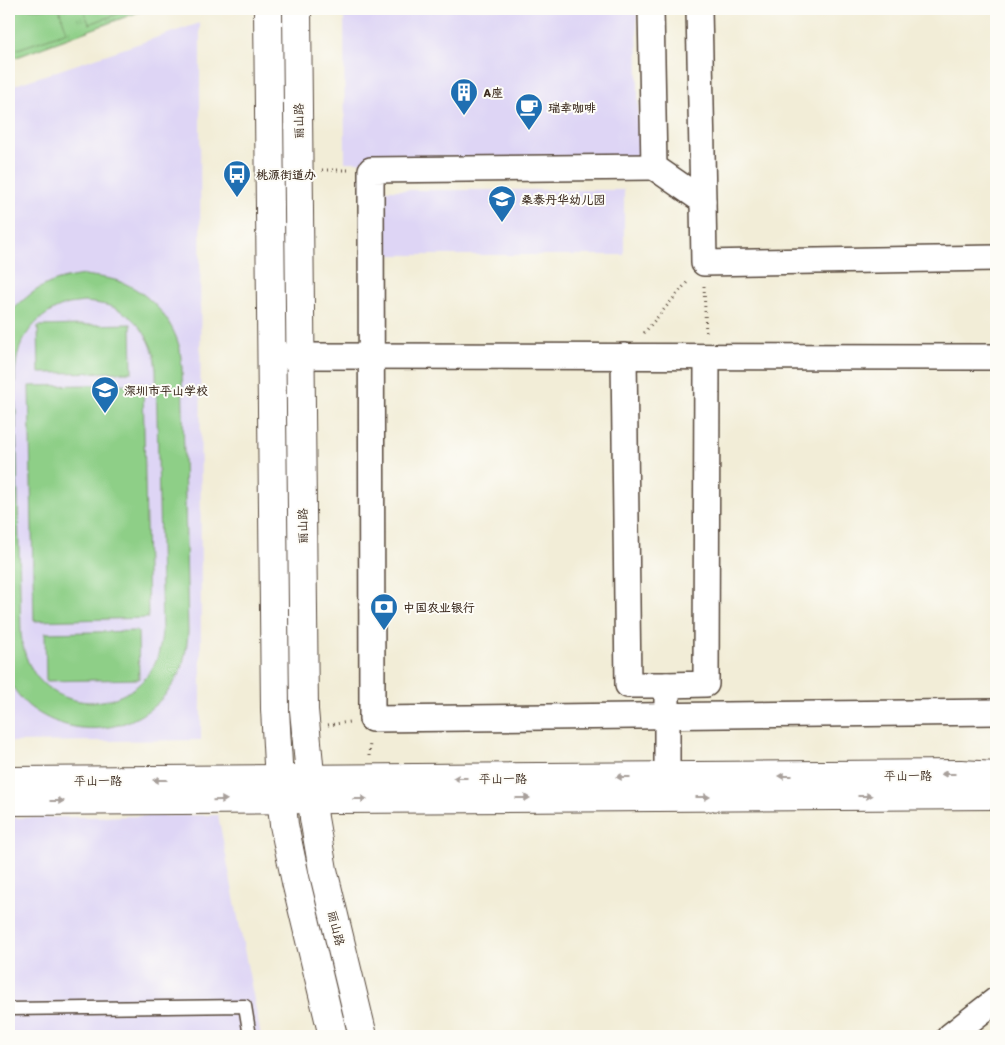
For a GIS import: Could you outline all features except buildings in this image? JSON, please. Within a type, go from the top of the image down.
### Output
[{"type":"street","points":[[268,9],[275,710],[284,825],[333,1036]]},
{"type":"street","name":"丽山路","points":[[297,9],[304,710],[314,818],[324,870],[363,1036]]},
{"type":"street","points":[[651,9],[654,167]]},
{"type":"street","points":[[699,9],[704,263],[996,258]]},
{"type":"street","points":[[702,201],[654,167],[371,170],[372,719],[996,712]]},
{"type":"street","points":[[272,356],[996,357]]},
{"type":"street","points":[[624,356],[628,685],[706,684],[707,357]]},
{"type":"street","points":[[667,685],[667,787]]},
{"type":"street","name":"平山一路","points":[[667,787],[961,774],[996,776]]},
{"type":"street","name":"平山一路","points":[[9,781],[280,789],[667,787],[996,795]]},
{"type":"street","name":"平山一路","points":[[9,801],[280,789]]},
{"type":"street","points":[[950,1036],[996,1000]]},
{"type":"lane","points":[[9,1009],[245,1006],[250,1036]]},
{"type":"path","points":[[298,171],[371,170]]},
{"type":"path","points":[[624,356],[704,263]]},
{"type":"path","points":[[704,263],[707,357]]},
{"type":"shaded area","points":[[344,9],[637,9],[639,161],[345,162]]},
{"type":"shaded area","name":"深圳市平山学校","points":[[200,23],[201,740],[9,742],[9,87]]},
{"type":"shaded area","name":"桑泰丹华幼儿园","points":[[380,190],[624,190],[624,255],[380,255]]},
{"type":"shaded area","points":[[218,815],[261,1036],[9,1036],[9,818]]},
{"type":"green space","points":[[9,9],[147,9],[9,60]]},
{"type":"green space","points":[[9,9],[59,9],[67,32],[9,52]]},
{"type":"green space","points":[[84,9],[131,9],[89,24]]},
{"type":"green space","points":[[84,275],[116,280],[135,289],[153,302],[167,319],[177,339],[182,368],[188,632],[184,658],[179,673],[167,692],[152,707],[135,719],[116,726],[95,728],[74,727],[54,721],[34,710],[23,701],[9,681],[9,314],[26,298],[42,287],[71,277]],"holes":[[[84,302],[100,304],[122,311],[134,321],[140,327],[152,348],[156,370],[162,631],[159,650],[156,661],[146,677],[133,689],[118,697],[101,701],[83,701],[66,698],[50,689],[37,677],[28,662],[21,634],[15,373],[17,358],[29,331],[42,317],[60,307]]]},
{"type":"green space","points":[[131,324],[132,372],[39,373],[38,326]]},
{"type":"green space","points":[[143,384],[148,618],[34,621],[29,386]]},
{"type":"green space","points":[[138,631],[139,679],[46,681],[45,633]]},
{"type":"place","name":"A座","points":[[464,116]]},
{"type":"place","name":"瑞幸咖啡","points":[[529,131]]},
{"type":"place","name":"桃源街道办","points":[[237,198]]},
{"type":"place","name":"桑泰丹华幼儿园","points":[[502,223]]},
{"type":"place","name":"深圳市平山学校","points":[[105,414]]},
{"type":"place","name":"中国农业银行","points":[[384,631]]}]
